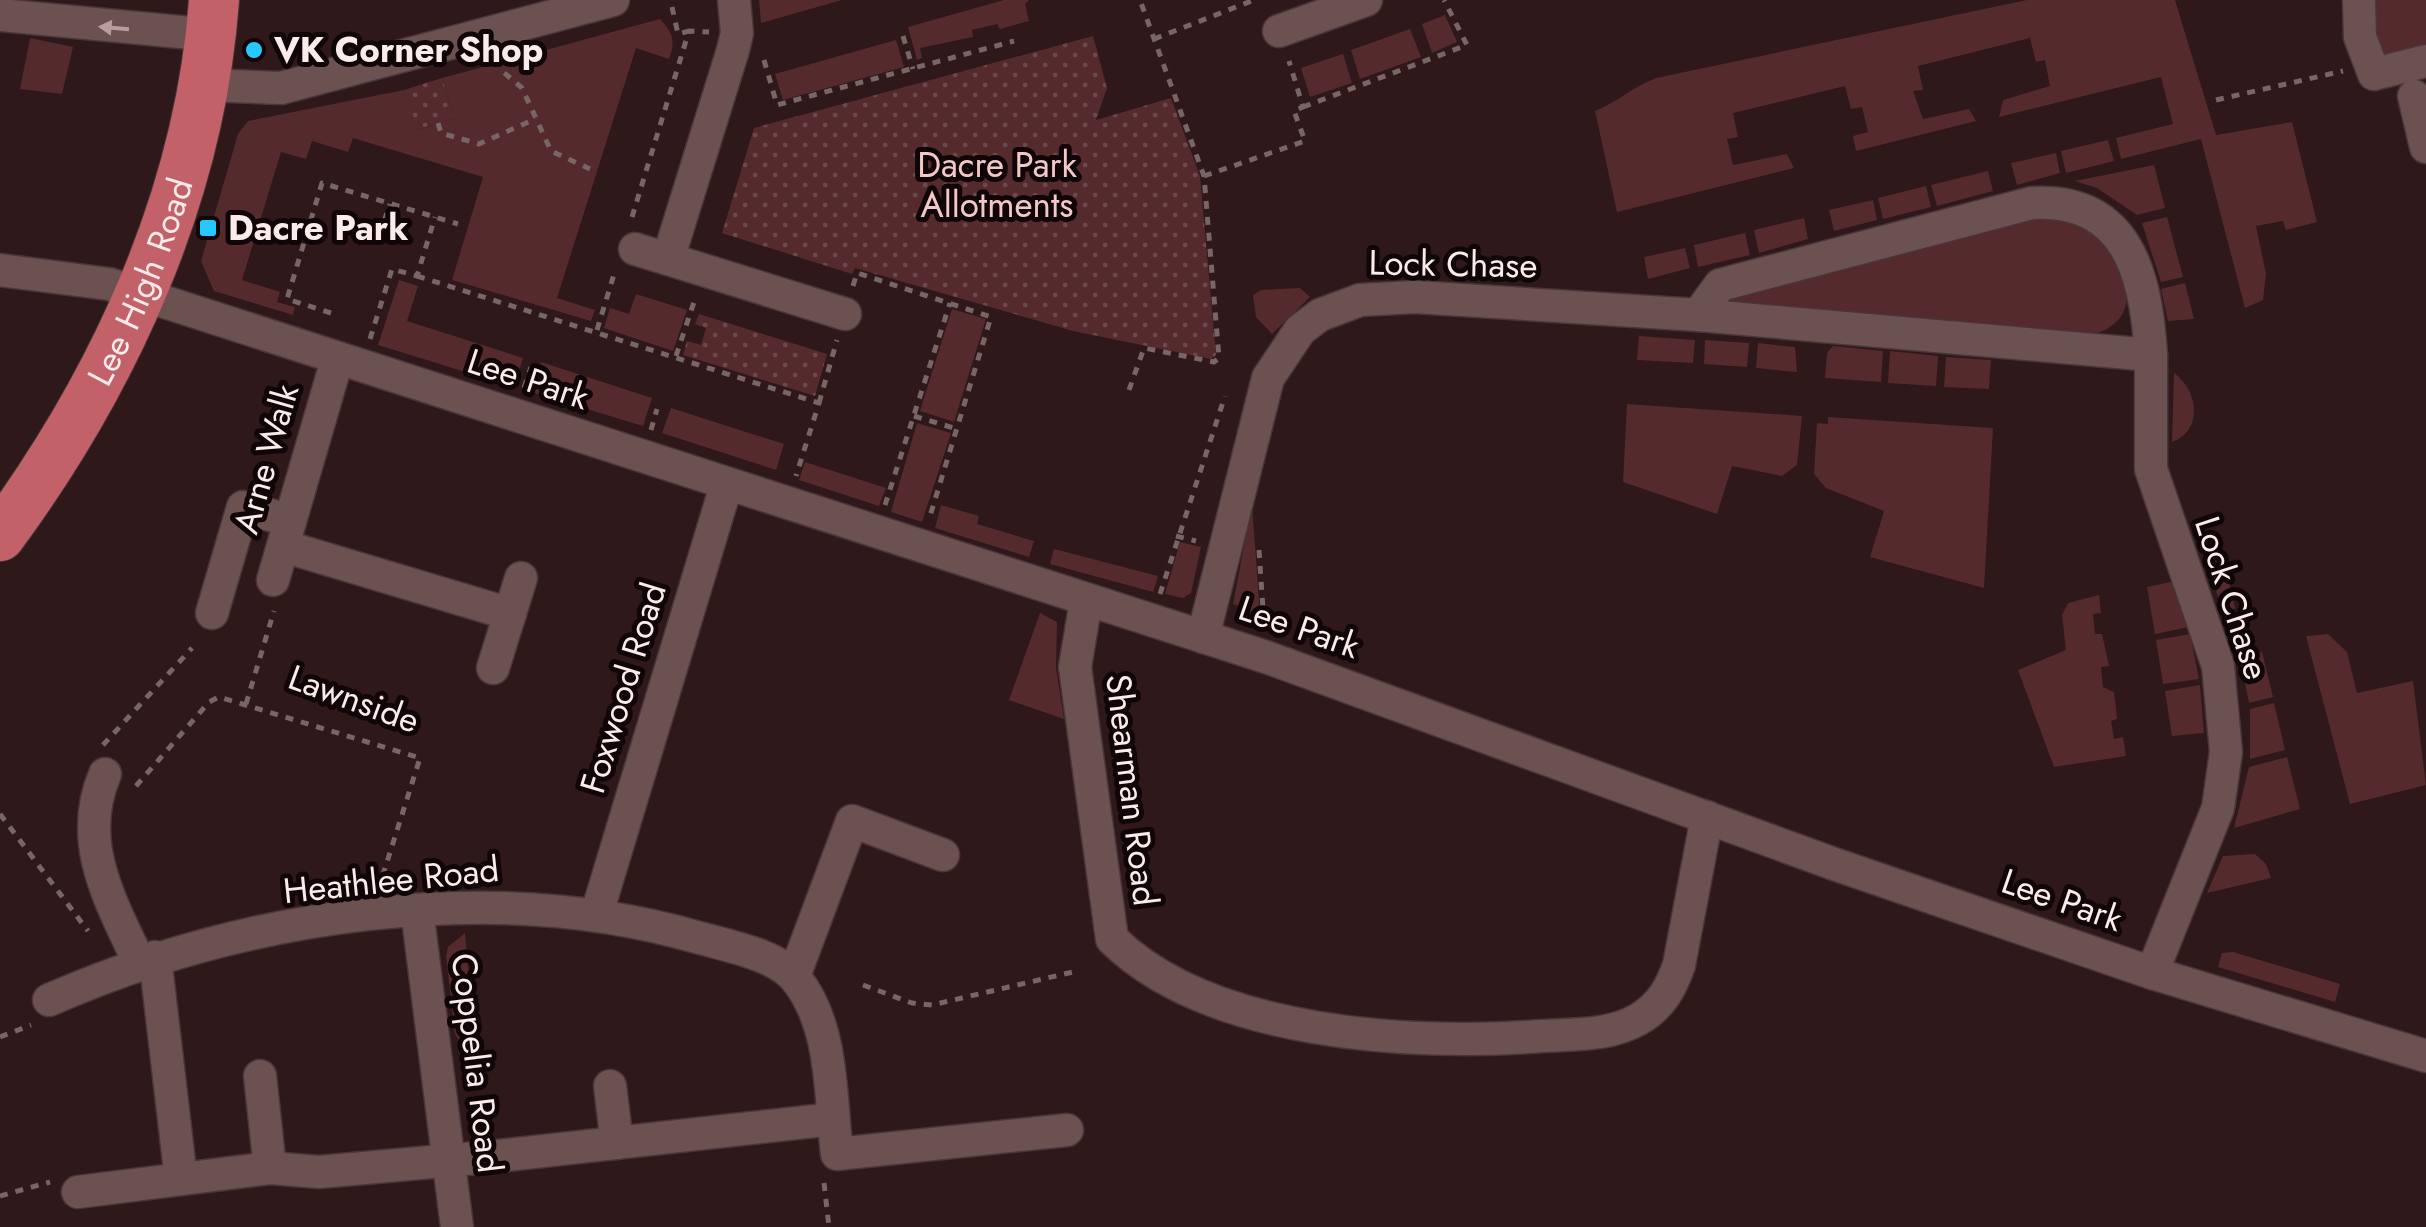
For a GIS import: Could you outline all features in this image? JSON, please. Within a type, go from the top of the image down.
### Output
[{"type":"highway","name":"Lee High Road","points":[[0,536],[42,480],[102,378],[140,294],[205,85],[213,17]]},
{"type":"street","points":[[205,85],[281,88],[613,0]]},
{"type":"street","points":[[668,259],[736,42],[734,0]]},
{"type":"street","points":[[1279,31],[1366,0]]},
{"type":"street","points":[[2358,0],[2360,37],[2374,74],[2426,61]]},
{"type":"street","points":[[0,15],[213,17]]},
{"type":"street","points":[[2414,96],[2426,147]]},
{"type":"street","name":"Lock Chase","points":[[1698,315],[1720,286],[2032,202],[2089,210],[2107,222],[2128,248],[2149,324],[2151,470],[2208,630],[2223,690],[2226,736],[2218,808],[2152,973]]},
{"type":"street","points":[[629,241],[668,259],[845,314]]},
{"type":"street","name":"Lee Park","points":[[0,270],[109,284],[1204,637],[2152,973],[2426,1056]]},
{"type":"street","name":"Lock Chase","points":[[1204,637],[1251,431],[1268,378],[1283,350],[1320,315],[1380,296],[1698,315],[2151,355]]},
{"type":"street","name":"Arne Walk","points":[[274,580],[337,360]]},
{"type":"street","name":"Foxwood Road","points":[[597,913],[726,486]]},
{"type":"street","points":[[212,613],[242,507],[287,534],[510,614]]},
{"type":"street","points":[[493,668],[521,578]]},
{"type":"street","name":"Shearman Road","points":[[1086,600],[1075,667],[1112,939],[1137,964],[1204,996],[1310,1024],[1440,1040],[1506,1039],[1618,1028],[1657,1006],[1671,988],[1707,818]]},
{"type":"street","points":[[116,785],[94,802],[92,846],[107,896],[147,959],[182,1178]]},
{"type":"street","points":[[943,854],[852,821],[794,976],[814,1008],[825,1044],[837,1154],[1066,1130]]},
{"type":"street","name":"Heathlee Road","points":[[48,1009],[147,959],[262,933],[418,910],[502,906],[597,913],[730,946],[794,976]]},
{"type":"street","name":"Coppelia Road","points":[[418,910],[457,1220]]},
{"type":"street","points":[[260,1076],[270,1168]]},
{"type":"street","points":[[610,1086],[617,1143]]},
{"type":"street","points":[[78,1192],[270,1168],[319,1172],[833,1119]]},
{"type":"path","points":[[1129,390],[1144,348],[1214,362],[1220,358],[1204,176],[1140,0]]},
{"type":"path","points":[[1154,39],[1254,0]]},
{"type":"path","points":[[1204,176],[1304,141],[1294,111],[1467,45],[1444,0]]},
{"type":"path","points":[[672,8],[678,34],[690,31],[736,42],[764,60],[777,105],[1014,42]]},
{"type":"path","points":[[597,330],[629,241],[690,31]]},
{"type":"path","points":[[1279,31],[1304,108]]},
{"type":"path","points":[[902,36],[913,68]]},
{"type":"path","points":[[497,57],[501,70],[522,88],[550,151],[590,169]]},
{"type":"path","points":[[2216,100],[2356,68],[2374,74]]},
{"type":"path","points":[[438,123],[441,133],[479,144],[535,119]]},
{"type":"path","points":[[331,313],[288,299],[322,183],[458,224]]},
{"type":"path","points":[[379,236],[390,204]]},
{"type":"path","points":[[417,276],[436,217]]},
{"type":"path","points":[[368,347],[392,268],[819,403]]},
{"type":"path","points":[[676,356],[704,270]]},
{"type":"path","points":[[794,482],[857,273],[991,317],[926,528]]},
{"type":"path","points":[[882,513],[950,303]]},
{"type":"path","points":[[522,393],[531,367]]},
{"type":"path","points":[[1158,602],[1176,536],[1225,396]]},
{"type":"path","points":[[650,433],[657,409]]},
{"type":"path","points":[[914,416],[957,428]]},
{"type":"path","points":[[1176,536],[1198,542]]},
{"type":"path","points":[[192,648],[95,754],[116,785],[208,702],[219,697],[246,704],[280,589],[274,580]]},
{"type":"path","name":"Lawnside","points":[[246,704],[420,758],[376,896]]},
{"type":"path","points":[[0,814],[96,941]]},
{"type":"path","points":[[863,985],[912,1004],[932,1005],[1077,970]]},
{"type":"path","points":[[0,1037],[48,1009]]},
{"type":"path","points":[[0,1196],[66,1178],[78,1192]]},
{"type":"green space","points":[[759,0],[842,0],[761,23]]},
{"type":"green space","points":[[1004,0],[1029,0],[1025,4],[1029,21],[1000,29],[997,24],[972,30],[973,37],[920,48],[922,58],[917,60],[908,27]]},
{"type":"green space","points":[[2027,0],[2175,0],[2216,135],[2292,122],[2317,222],[2286,230],[2283,221],[2256,226],[2266,274],[2263,300],[2245,308],[2201,139],[2121,159],[2116,138],[2173,124],[2161,77],[1999,117],[2003,100],[2050,86],[2045,60],[2036,62],[2030,38],[1918,66],[1923,90],[1913,91],[1923,119],[1969,109],[1976,121],[1856,151],[1853,136],[1868,132],[1862,107],[1851,109],[1845,86],[1733,113],[1738,137],[1727,139],[1733,165],[1787,154],[1794,168],[1617,212],[1595,111],[1640,86],[1656,78]]},
{"type":"green space","points":[[2370,0],[2426,0],[2426,49],[2391,58],[2379,54]]},
{"type":"green space","points":[[1445,15],[1457,42],[1432,53],[1422,24]]},
{"type":"green space","points":[[660,19],[672,38],[669,59],[636,48],[557,298],[595,310],[591,321],[452,280],[483,177],[353,138],[348,152],[312,141],[306,159],[281,152],[242,280],[280,292],[277,302],[295,307],[293,315],[214,291],[201,261],[238,134],[248,121],[404,90],[417,130],[454,118],[442,78]]},
{"type":"green space","points":[[1410,29],[1421,57],[1360,79],[1351,50]]},
{"type":"green space","name":"Dacre Park Allotments","points":[[1093,36],[1107,88],[1096,120],[1171,98],[1200,176],[1216,355],[1211,359],[1073,331],[855,268],[852,274],[722,233],[754,128]]},
{"type":"green space","points":[[30,38],[73,47],[62,94],[20,89]]},
{"type":"green space","points":[[896,40],[904,67],[783,100],[775,74]]},
{"type":"green space","points":[[1343,54],[1352,83],[1310,97],[1301,68]]},
{"type":"green space","points":[[442,78],[454,118],[416,130],[404,90]]},
{"type":"green space","points":[[2108,140],[2114,161],[2066,173],[2061,151]]},
{"type":"green space","points":[[2056,153],[2060,173],[2017,185],[2011,163]]},
{"type":"green space","points":[[2154,165],[2165,208],[2137,215],[2097,188],[2075,181]]},
{"type":"green space","points":[[1988,171],[1993,191],[1937,206],[1931,185]]},
{"type":"green space","points":[[1926,186],[1931,207],[1883,219],[1878,198]]},
{"type":"green space","points":[[1873,200],[1877,220],[1834,231],[1829,210]]},
{"type":"green space","points":[[2023,217],[2071,219],[2088,226],[2103,239],[2116,255],[2127,293],[2124,310],[2114,324],[2094,334],[1727,308],[1723,294]]},
{"type":"green space","points":[[2167,217],[2183,277],[2161,282],[2142,223]]},
{"type":"green space","points":[[1804,218],[1808,239],[1759,253],[1754,230]]},
{"type":"green space","points":[[1745,233],[1750,255],[1698,267],[1694,245]]},
{"type":"green space","points":[[1685,248],[1690,268],[1648,279],[1644,257]]},
{"type":"green space","points":[[399,280],[418,286],[407,321],[523,358],[514,387],[378,345]]},
{"type":"green space","points":[[2185,283],[2194,319],[2168,321],[2161,289]]},
{"type":"green space","points":[[1300,288],[1310,297],[1272,334],[1256,317],[1253,295],[1261,290]]},
{"type":"green space","points":[[636,294],[687,310],[673,351],[604,328],[610,308],[629,314]]},
{"type":"green space","points":[[952,309],[986,319],[954,422],[920,411]]},
{"type":"green space","points":[[699,314],[827,354],[815,396],[683,355],[687,341],[701,345],[706,328],[695,324]]},
{"type":"green space","points":[[1639,336],[1695,340],[1693,363],[1637,360]]},
{"type":"green space","points":[[1705,340],[1749,343],[1747,367],[1704,364]]},
{"type":"green space","points":[[1758,343],[1795,347],[1797,372],[1756,368]]},
{"type":"green space","points":[[1833,346],[1883,351],[1881,382],[1825,378],[1827,353]]},
{"type":"green space","points":[[1890,351],[1938,356],[1936,386],[1888,383]]},
{"type":"green space","points":[[1946,357],[1991,360],[1989,389],[1944,387]]},
{"type":"green space","points":[[541,362],[652,398],[643,426],[531,392]]},
{"type":"green space","points":[[2174,373],[2189,390],[2194,410],[2189,429],[2172,442]]},
{"type":"green space","points":[[1627,404],[1802,416],[1797,465],[1782,476],[1732,466],[1717,514],[1623,482]]},
{"type":"green space","points":[[671,408],[784,444],[776,470],[662,433]]},
{"type":"green space","points":[[1828,417],[1993,428],[1984,588],[1870,557],[1884,511],[1826,488],[1814,474],[1817,423],[1828,424]]},
{"type":"green space","points":[[917,423],[951,433],[922,522],[891,512]]},
{"type":"green space","points":[[805,462],[886,488],[879,506],[799,480]]},
{"type":"green space","points":[[1252,504],[1260,614],[1233,604]]},
{"type":"green space","points":[[941,505],[979,516],[977,524],[1034,541],[1029,557],[935,528]]},
{"type":"green space","points":[[1180,542],[1201,547],[1191,593],[1183,598],[1165,594]]},
{"type":"green space","points":[[1054,549],[1158,576],[1153,592],[1050,564]]},
{"type":"green space","points":[[2217,551],[2224,560],[2235,608],[2226,618],[2203,555]]},
{"type":"green space","points":[[2170,582],[2176,585],[2189,627],[2155,634],[2147,587]]},
{"type":"green space","points":[[2099,595],[2101,613],[2093,614],[2095,634],[2102,634],[2109,666],[2101,667],[2103,687],[2114,692],[2114,739],[2123,737],[2126,756],[2054,767],[2018,670],[2066,650],[2062,615],[2068,603]]},
{"type":"green space","points":[[1040,613],[1057,622],[1056,668],[1064,719],[1009,700]]},
{"type":"green space","points":[[2190,634],[2199,679],[2163,684],[2156,640]]},
{"type":"green space","points":[[2328,634],[2347,652],[2357,693],[2413,681],[2426,785],[2350,804],[2306,636]]},
{"type":"green space","points":[[2262,652],[2273,697],[2249,703],[2240,657]]},
{"type":"green space","points":[[2200,685],[2204,733],[2172,736],[2165,691]]},
{"type":"green space","points":[[2274,703],[2285,750],[2250,759],[2250,709]]},
{"type":"green space","points":[[2287,757],[2300,809],[2234,828],[2249,767]]},
{"type":"green space","points":[[2255,854],[2266,864],[2271,878],[2207,893],[2223,856]]},
{"type":"green space","points":[[465,933],[475,1042],[461,1044],[455,1034],[446,956],[448,947]]},
{"type":"green space","points":[[2233,952],[2340,984],[2335,1002],[2218,967],[2222,953]]},
{"type":"place","name":"VK Corner Shop","points":[[254,50]]},
{"type":"place","name":"Dacre Park","points":[[208,228]]}]
